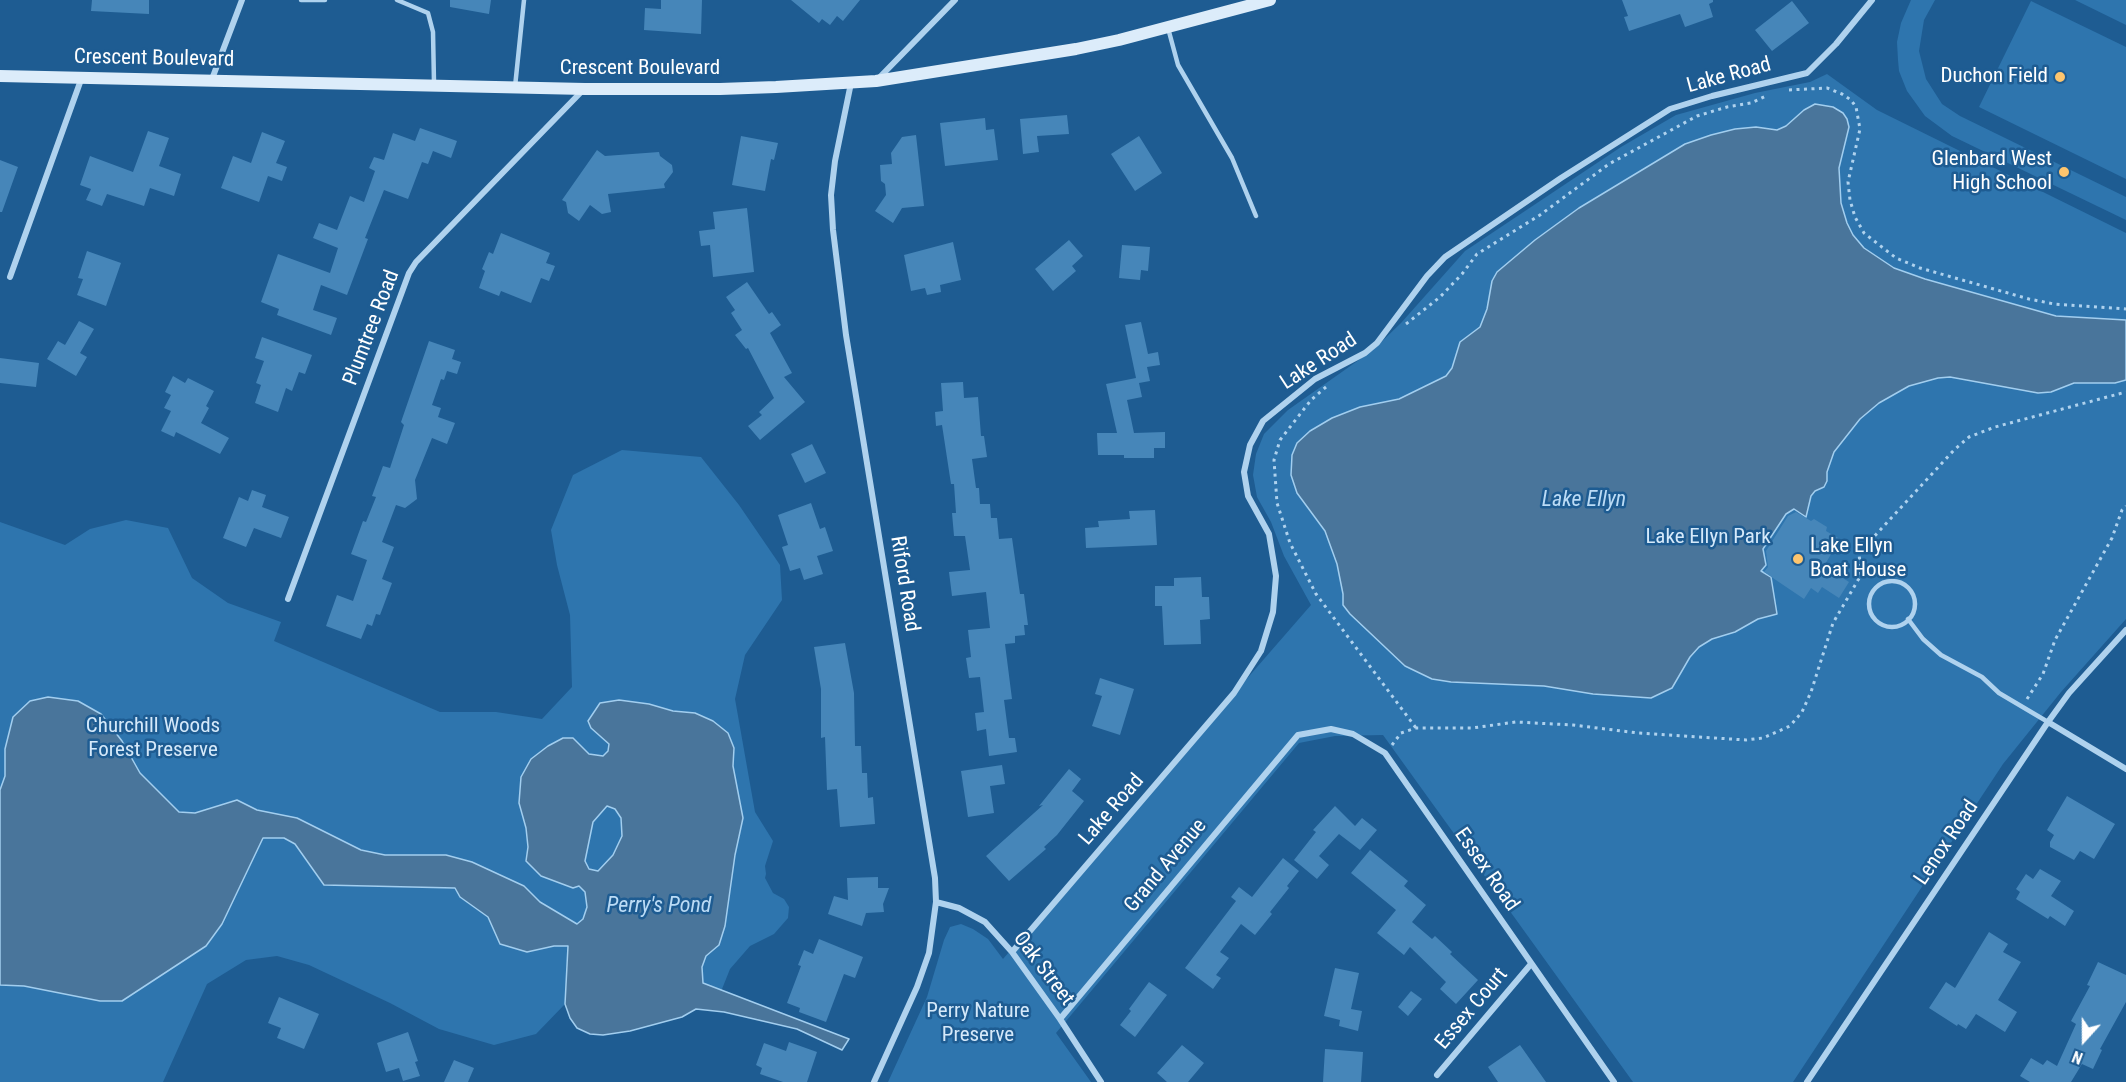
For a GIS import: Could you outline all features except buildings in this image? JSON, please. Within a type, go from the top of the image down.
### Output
[{"type":"street","points":[[212,79],[242,0]]},
{"type":"street","points":[[876,81],[955,0]]},
{"type":"street","name":"Crescent Boulevard","points":[[0,76],[585,89],[720,89],[876,81],[1076,49],[1168,28],[1270,0]]},
{"type":"street","name":"Lake Road","points":[[1012,952],[1234,693],[1262,651],[1273,612],[1276,576],[1269,534],[1248,496],[1244,472],[1250,445],[1263,421],[1315,379],[1365,353],[1377,343],[1427,276],[1445,257],[1670,109],[1712,96],[1807,73],[1836,44],[1872,0]]},
{"type":"street","points":[[10,277],[82,77]]},
{"type":"street","name":"Riford Road","points":[[851,82],[831,195],[833,230],[846,335],[933,867],[936,902],[928,953],[921,976],[874,1082]]},
{"type":"street","name":"Plumtree Road","points":[[288,599],[409,273],[416,262],[585,89]]},
{"type":"street","name":"Lenox Road","points":[[1807,1082],[2048,722],[2069,693],[2126,630]]},
{"type":"street","points":[[2048,722],[2126,769]]},
{"type":"street","name":"Essex Road","points":[[1298,735],[1331,729],[1353,734],[1385,753],[1614,1082]]},
{"type":"street","name":"Grand Avenue","points":[[1060,1019],[1298,735]]},
{"type":"street","name":"Oak Street","points":[[936,902],[959,908],[986,922],[1012,952],[1101,1082]]},
{"type":"street","name":"Essex Court","points":[[1437,1075],[1531,964]]},
{"type":"lane","points":[[301,0],[325,0]]},
{"type":"lane","points":[[397,0],[428,13],[433,32],[434,86]]},
{"type":"lane","points":[[514,87],[524,0]]},
{"type":"lane","points":[[1168,28],[1178,65],[1233,158],[1256,216]]},
{"type":"lane","points":[[1889,581],[1905,585],[1914,597],[1914,605],[1908,619],[1902,624],[1888,626],[1876,620],[1869,607],[1869,600],[1875,588],[1889,581]]},
{"type":"lane","points":[[1908,619],[1923,639],[1941,656],[1982,676],[1999,693],[2048,722]]},
{"type":"path","points":[[1785,91],[1827,88],[1842,94],[1856,107],[1860,129],[1848,182],[1850,200],[1855,217],[1864,232],[1896,258],[1920,268],[2029,299],[2054,304],[2126,309]]},
{"type":"path","points":[[1400,329],[1440,297],[1477,254],[1540,215],[1609,164],[1697,116],[1751,103],[1776,93]]},
{"type":"path","points":[[1334,380],[1311,400],[1280,440],[1274,460],[1277,502],[1290,543],[1316,594],[1416,728]]},
{"type":"path","points":[[1385,753],[1401,733],[1416,728],[1473,728],[1516,722],[1746,741],[1763,738],[1790,726],[1802,712],[1811,692],[1833,623],[1861,574],[1859,553],[1954,450],[1969,437],[1995,427],[2126,392]]},
{"type":"path","points":[[2022,707],[2043,674],[2055,640],[2112,538],[2122,510],[2126,506]]},
{"type":"green space","points":[[1911,0],[1935,0],[1924,20],[1919,51],[1926,79],[1942,104],[1960,116],[2126,197],[2126,220],[1952,136],[1925,116],[1907,91],[1899,71],[1897,42],[1901,23]]},
{"type":"green space","points":[[2075,0],[2126,0],[2126,25]]},
{"type":"green space","name":"Duchon Field","points":[[2031,1],[2126,47],[2126,179],[1979,107]]},
{"type":"green space","name":"Lake Ellyn Park","points":[[1827,74],[1877,110],[2126,233],[2126,619],[2061,692],[2003,764],[1793,1082],[1633,1082],[1383,735],[1335,736],[1299,743],[1056,1033],[1091,1082],[888,1082],[927,997],[950,927],[961,924],[973,929],[988,939],[1003,959],[1311,605],[1284,556],[1271,522],[1257,497],[1253,475],[1256,454],[1264,434],[1288,410],[1373,350],[1401,323],[1465,251],[1621,147],[1676,115],[1755,93],[1810,82]]},
{"type":"green space","name":"Churchill Woods Forest Preserve","points":[[622,450],[701,457],[739,505],[780,565],[782,600],[745,655],[735,699],[755,812],[773,841],[765,866],[765,878],[773,893],[784,899],[789,907],[788,918],[774,934],[750,946],[730,969],[720,994],[573,935],[504,888],[284,838],[295,844],[324,885],[456,888],[460,897],[488,917],[500,944],[527,952],[554,946],[568,946],[565,1004],[536,1034],[494,1045],[439,1029],[309,965],[277,956],[246,960],[207,984],[163,1082],[0,1082],[0,522],[65,545],[90,529],[126,520],[168,528],[192,578],[228,603],[281,622],[274,641],[440,712],[496,712],[542,719],[572,687],[570,615],[551,530],[573,475]]},
{"type":"water","name":"Lake Ellyn","points":[[1815,104],[1833,107],[1843,113],[1847,119],[1849,127],[1839,168],[1841,203],[1853,235],[1864,248],[1894,268],[1925,279],[2056,316],[2126,320],[2126,380],[2115,383],[2074,383],[2051,392],[2038,393],[1950,377],[1938,378],[1909,386],[1879,403],[1860,419],[1834,452],[1827,472],[1827,481],[1824,487],[1815,491],[1811,496],[1806,517],[1794,509],[1786,514],[1763,549],[1766,565],[1761,571],[1771,577],[1777,614],[1758,619],[1735,632],[1712,639],[1699,647],[1690,657],[1672,688],[1651,698],[1593,694],[1544,686],[1451,682],[1432,679],[1405,666],[1343,605],[1337,564],[1325,531],[1297,493],[1291,475],[1292,455],[1297,443],[1310,431],[1332,418],[1360,407],[1399,399],[1446,376],[1452,368],[1460,342],[1480,327],[1487,309],[1492,281],[1497,272],[1535,240],[1579,208],[1685,144],[1735,129],[1756,127],[1777,130]]},
{"type":"water","name":"Perry's Pond","points":[[48,697],[78,701],[101,714],[122,741],[140,773],[179,812],[195,813],[237,800],[257,810],[297,818],[361,850],[385,855],[446,855],[472,862],[524,886],[540,902],[577,924],[583,919],[587,907],[585,892],[579,886],[573,888],[541,876],[526,861],[528,847],[526,828],[519,803],[521,777],[531,759],[563,738],[573,738],[589,754],[603,756],[608,751],[609,744],[591,728],[588,721],[600,703],[619,700],[695,713],[713,721],[728,733],[734,748],[733,766],[743,818],[735,855],[725,926],[719,945],[706,956],[702,967],[703,983],[849,1039],[842,1050],[797,1029],[724,1012],[696,1009],[682,1017],[630,1031],[603,1035],[590,1034],[577,1028],[565,1004],[568,946],[554,946],[527,952],[500,944],[488,917],[460,897],[455,888],[324,885],[295,844],[284,838],[263,838],[222,924],[206,946],[122,1001],[100,1001],[24,986],[0,985],[0,790],[5,776],[5,749],[13,717],[30,701]],"holes":[[[607,806],[615,809],[621,818],[622,836],[613,855],[598,871],[589,869],[585,861],[593,822]]]},
{"type":"place","name":"Duchon Field","points":[[2060,77]]},
{"type":"place","name":"Glenbard West High School","points":[[2064,172]]},
{"type":"place","name":"Lake Ellyn Boat House","points":[[1798,559]]},
{"type":"park label","name":"Perry Nature Preserve","points":[[978,1024]]}]
